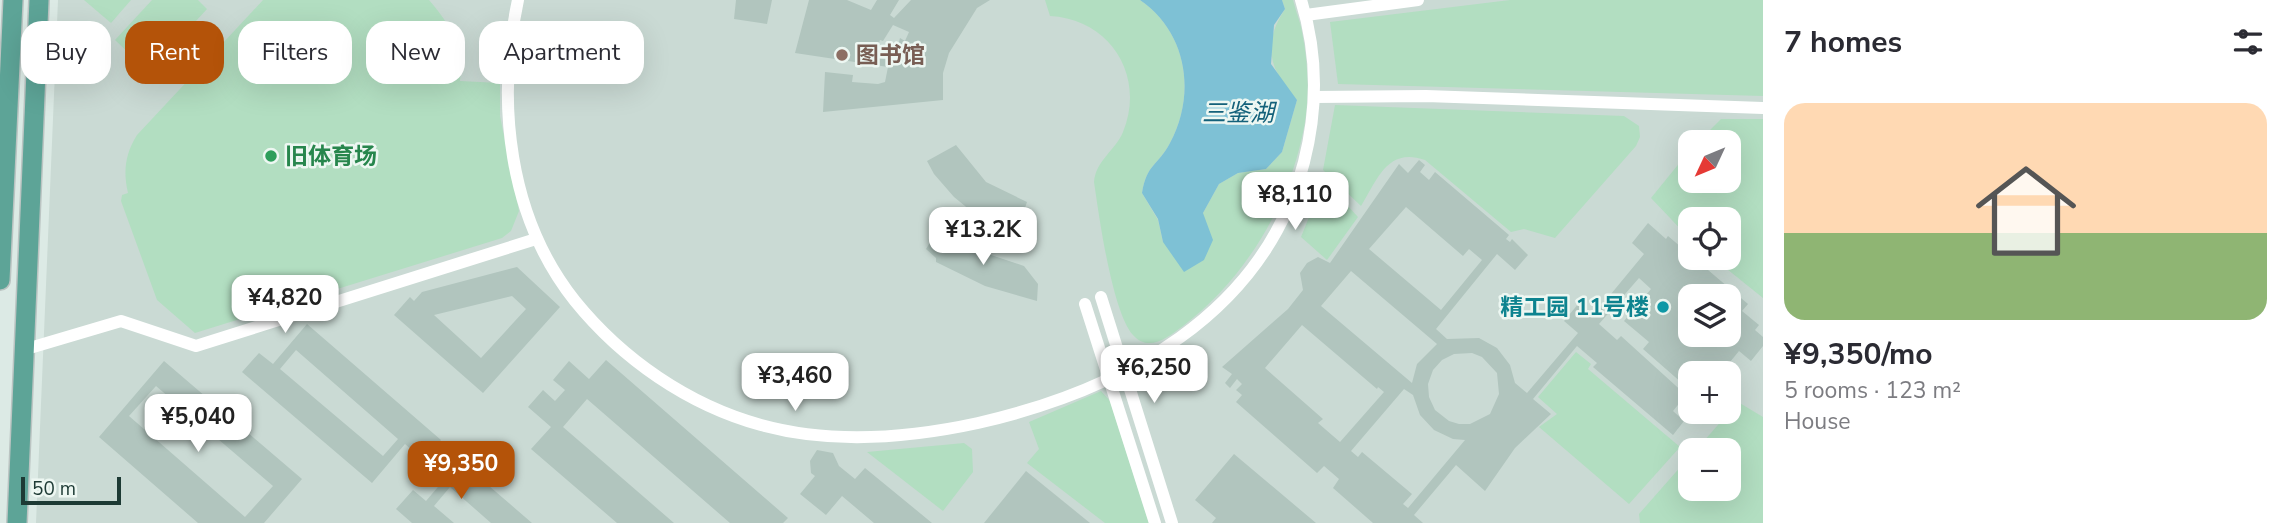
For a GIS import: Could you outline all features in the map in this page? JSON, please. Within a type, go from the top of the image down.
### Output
[{"type":"main road","points":[[0,280],[13,0]]},
{"type":"main road","points":[[17,523],[39,0]]},
{"type":"street","points":[[518,0],[508,72],[509,117],[522,196],[536,239],[567,290],[612,341],[662,380],[693,398],[721,412],[763,426],[853,438],[943,431],[1048,405],[1126,372],[1203,322],[1259,262],[1277,231],[1298,181],[1311,133],[1315,97],[1313,54],[1301,0]]},
{"type":"street","points":[[1306,15],[1419,0]]},
{"type":"street","points":[[1315,97],[1426,96],[1763,108]]},
{"type":"street","points":[[23,350],[121,321],[195,346],[536,239]]},
{"type":"street","points":[[1101,297],[1172,523]]},
{"type":"street","points":[[1086,304],[1155,523]]},
{"type":"shaded area","points":[[58,0],[1763,0],[1763,523],[36,523],[54,84],[111,84],[111,21],[57,21]]},
{"type":"green space","points":[[84,0],[131,0],[111,23]]},
{"type":"green space","points":[[152,0],[198,0],[207,9],[196,21],[133,21]]},
{"type":"green space","name":"旧体育场","points":[[263,0],[429,0],[445,21],[366,21],[366,84],[465,84],[465,81],[500,84],[500,116],[519,211],[511,231],[502,238],[195,333],[157,300],[121,201],[122,195],[128,193],[125,170],[137,135],[185,84],[224,84],[224,42],[238,27],[238,84],[352,84],[352,21],[243,21]]},
{"type":"green space","points":[[1045,0],[1140,0],[1169,30],[1183,66],[1183,105],[1170,143],[1150,170],[1142,193],[1158,220],[1163,242],[1203,213],[1219,184],[1238,173],[1266,169],[1282,152],[1297,100],[1275,68],[1271,46],[1285,9],[1282,0],[1293,0],[1304,45],[1307,98],[1302,137],[1285,191],[1259,242],[1224,288],[1183,326],[1171,335],[1152,343],[1145,343],[1133,335],[1119,306],[1094,182],[1098,168],[1123,132],[1129,111],[1130,91],[1126,71],[1118,54],[1106,39],[1071,20],[1050,16]]},
{"type":"green space","points":[[1510,0],[1763,0],[1763,96],[1338,84],[1330,22]]},
{"type":"green space","points":[[125,29],[125,49],[115,40]]},
{"type":"green space","points":[[1335,105],[1624,116],[1639,126],[1640,137],[1636,146],[1555,238],[1524,229],[1511,232],[1425,160],[1412,157],[1393,161],[1379,176],[1361,206],[1323,170]]},
{"type":"green space","points":[[1721,119],[1763,119],[1763,298],[1728,270],[1741,270],[1741,207],[1678,207],[1678,226],[1651,198],[1678,165],[1678,193],[1741,193],[1741,130],[1710,130]]},
{"type":"green space","points":[[1324,180],[1358,217],[1327,260],[1301,237]]},
{"type":"green space","points":[[1576,352],[1591,364],[1588,369],[1678,445],[1678,449],[1629,504],[1539,427],[1557,414],[1538,397]]},
{"type":"green space","points":[[1101,391],[1110,401],[1149,523],[1105,523],[1027,463],[1039,449],[1029,422]]},
{"type":"green space","points":[[1741,404],[1763,417],[1763,523],[1640,523],[1639,514],[1678,470],[1678,501],[1741,501],[1741,438],[1706,438],[1719,424],[1741,424]]},
{"type":"green space","points":[[964,443],[972,449],[973,472],[943,511],[867,452]]},
{"type":"water","name":"三鉴湖","points":[[1140,0],[1282,0],[1285,9],[1274,25],[1271,64],[1297,100],[1282,152],[1266,169],[1238,173],[1219,184],[1203,213],[1213,240],[1204,260],[1184,272],[1163,242],[1158,219],[1142,193],[1150,170],[1166,151],[1178,124],[1185,85],[1183,66],[1169,30]]},
{"type":"building","points":[[736,0],[772,0],[767,24],[734,19]]},
{"type":"building","name":"图书馆","points":[[809,0],[847,0],[871,10],[877,0],[899,0],[890,15],[894,18],[911,0],[990,0],[977,8],[949,53],[943,73],[943,100],[823,112],[825,72],[853,75],[852,82],[878,84],[885,82],[888,67],[795,53]],"holes":[[[893,25],[909,32],[905,41],[900,38],[894,61],[874,57],[880,40],[883,41]]]},
{"type":"building","points":[[956,145],[986,182],[1027,202],[1017,232],[976,215],[954,197],[934,174],[927,161]]},
{"type":"building","points":[[1419,160],[1425,165],[1420,172],[1429,180],[1435,172],[1509,235],[1506,239],[1510,242],[1512,239],[1528,255],[1515,270],[1497,254],[1436,329],[1447,339],[1479,338],[1497,348],[1510,365],[1515,383],[1527,393],[1578,333],[1564,321],[1579,303],[1592,317],[1644,254],[1632,243],[1648,223],[1666,239],[1668,236],[1678,244],[1678,270],[1708,270],[1724,284],[1678,284],[1678,347],[1741,347],[1741,298],[1748,304],[1742,311],[1759,325],[1755,330],[1763,337],[1763,346],[1751,361],[1739,351],[1731,361],[1678,361],[1678,380],[1643,349],[1649,342],[1624,321],[1651,289],[1639,278],[1599,324],[1617,340],[1621,336],[1678,388],[1678,405],[1673,411],[1678,416],[1678,424],[1682,424],[1673,435],[1593,367],[1597,363],[1577,346],[1533,399],[1551,414],[1515,448],[1485,491],[1456,465],[1414,515],[1423,523],[1373,523],[1333,488],[1339,479],[1324,466],[1317,473],[1236,402],[1242,395],[1236,390],[1242,384],[1237,379],[1230,388],[1225,383],[1232,374],[1222,367],[1288,309],[1303,290],[1300,273],[1307,263],[1318,257],[1330,263],[1399,164],[1408,173]],"holes":[[[1406,207],[1463,256],[1469,249],[1482,260],[1441,310],[1369,249]],[[1351,271],[1437,344],[1417,364],[1412,383],[1321,306]],[[1302,325],[1377,389],[1378,387],[1384,392],[1340,442],[1318,423],[1323,419],[1265,368]],[[1472,353],[1482,357],[1497,373],[1499,394],[1490,414],[1470,424],[1449,421],[1435,410],[1429,397],[1428,384],[1433,370],[1442,360],[1454,354]],[[1404,389],[1413,395],[1420,415],[1434,430],[1453,439],[1465,440],[1408,508],[1403,504],[1412,494],[1362,452],[1358,457],[1351,451]]]},
{"type":"building","points":[[939,228],[976,250],[1024,266],[1038,284],[1037,301],[985,286],[936,262],[936,258],[926,249]]},
{"type":"building","points":[[517,267],[560,307],[483,393],[394,315],[410,297],[414,301],[422,292]],"holes":[[[512,296],[526,309],[481,358],[434,315]]]},
{"type":"building","points":[[307,324],[441,440],[424,461],[405,444],[372,483],[242,372],[259,353],[273,364]],"holes":[[[296,350],[398,439],[383,456],[280,369]]]},
{"type":"building","points":[[606,360],[788,518],[783,523],[730,523],[587,399],[563,427],[674,523],[617,523],[531,449],[551,427],[528,407],[543,390],[555,401],[565,390],[553,380],[569,361],[589,379]]},
{"type":"building","points":[[164,361],[302,479],[264,523],[198,523],[99,437]],"holes":[[[156,386],[273,486],[245,517],[129,416]]]},
{"type":"building","points":[[817,450],[833,453],[839,466],[855,479],[865,468],[932,523],[874,523],[842,496],[826,515],[800,494],[815,476],[811,473],[810,461]]},
{"type":"building","points":[[1234,454],[1316,523],[1212,523],[1216,518],[1195,500]]},
{"type":"building","points":[[460,461],[532,523],[491,523],[450,487],[434,506],[454,523],[412,523],[396,509],[413,490],[426,501]]},
{"type":"building","points":[[1026,471],[1090,523],[984,523]]},
{"type":"place","name":"图书馆","points":[[842,55]]},
{"type":"place","name":"旧体育场","points":[[271,156]]},
{"type":"place","name":"精工园 11号楼","points":[[1663,307]]}]
